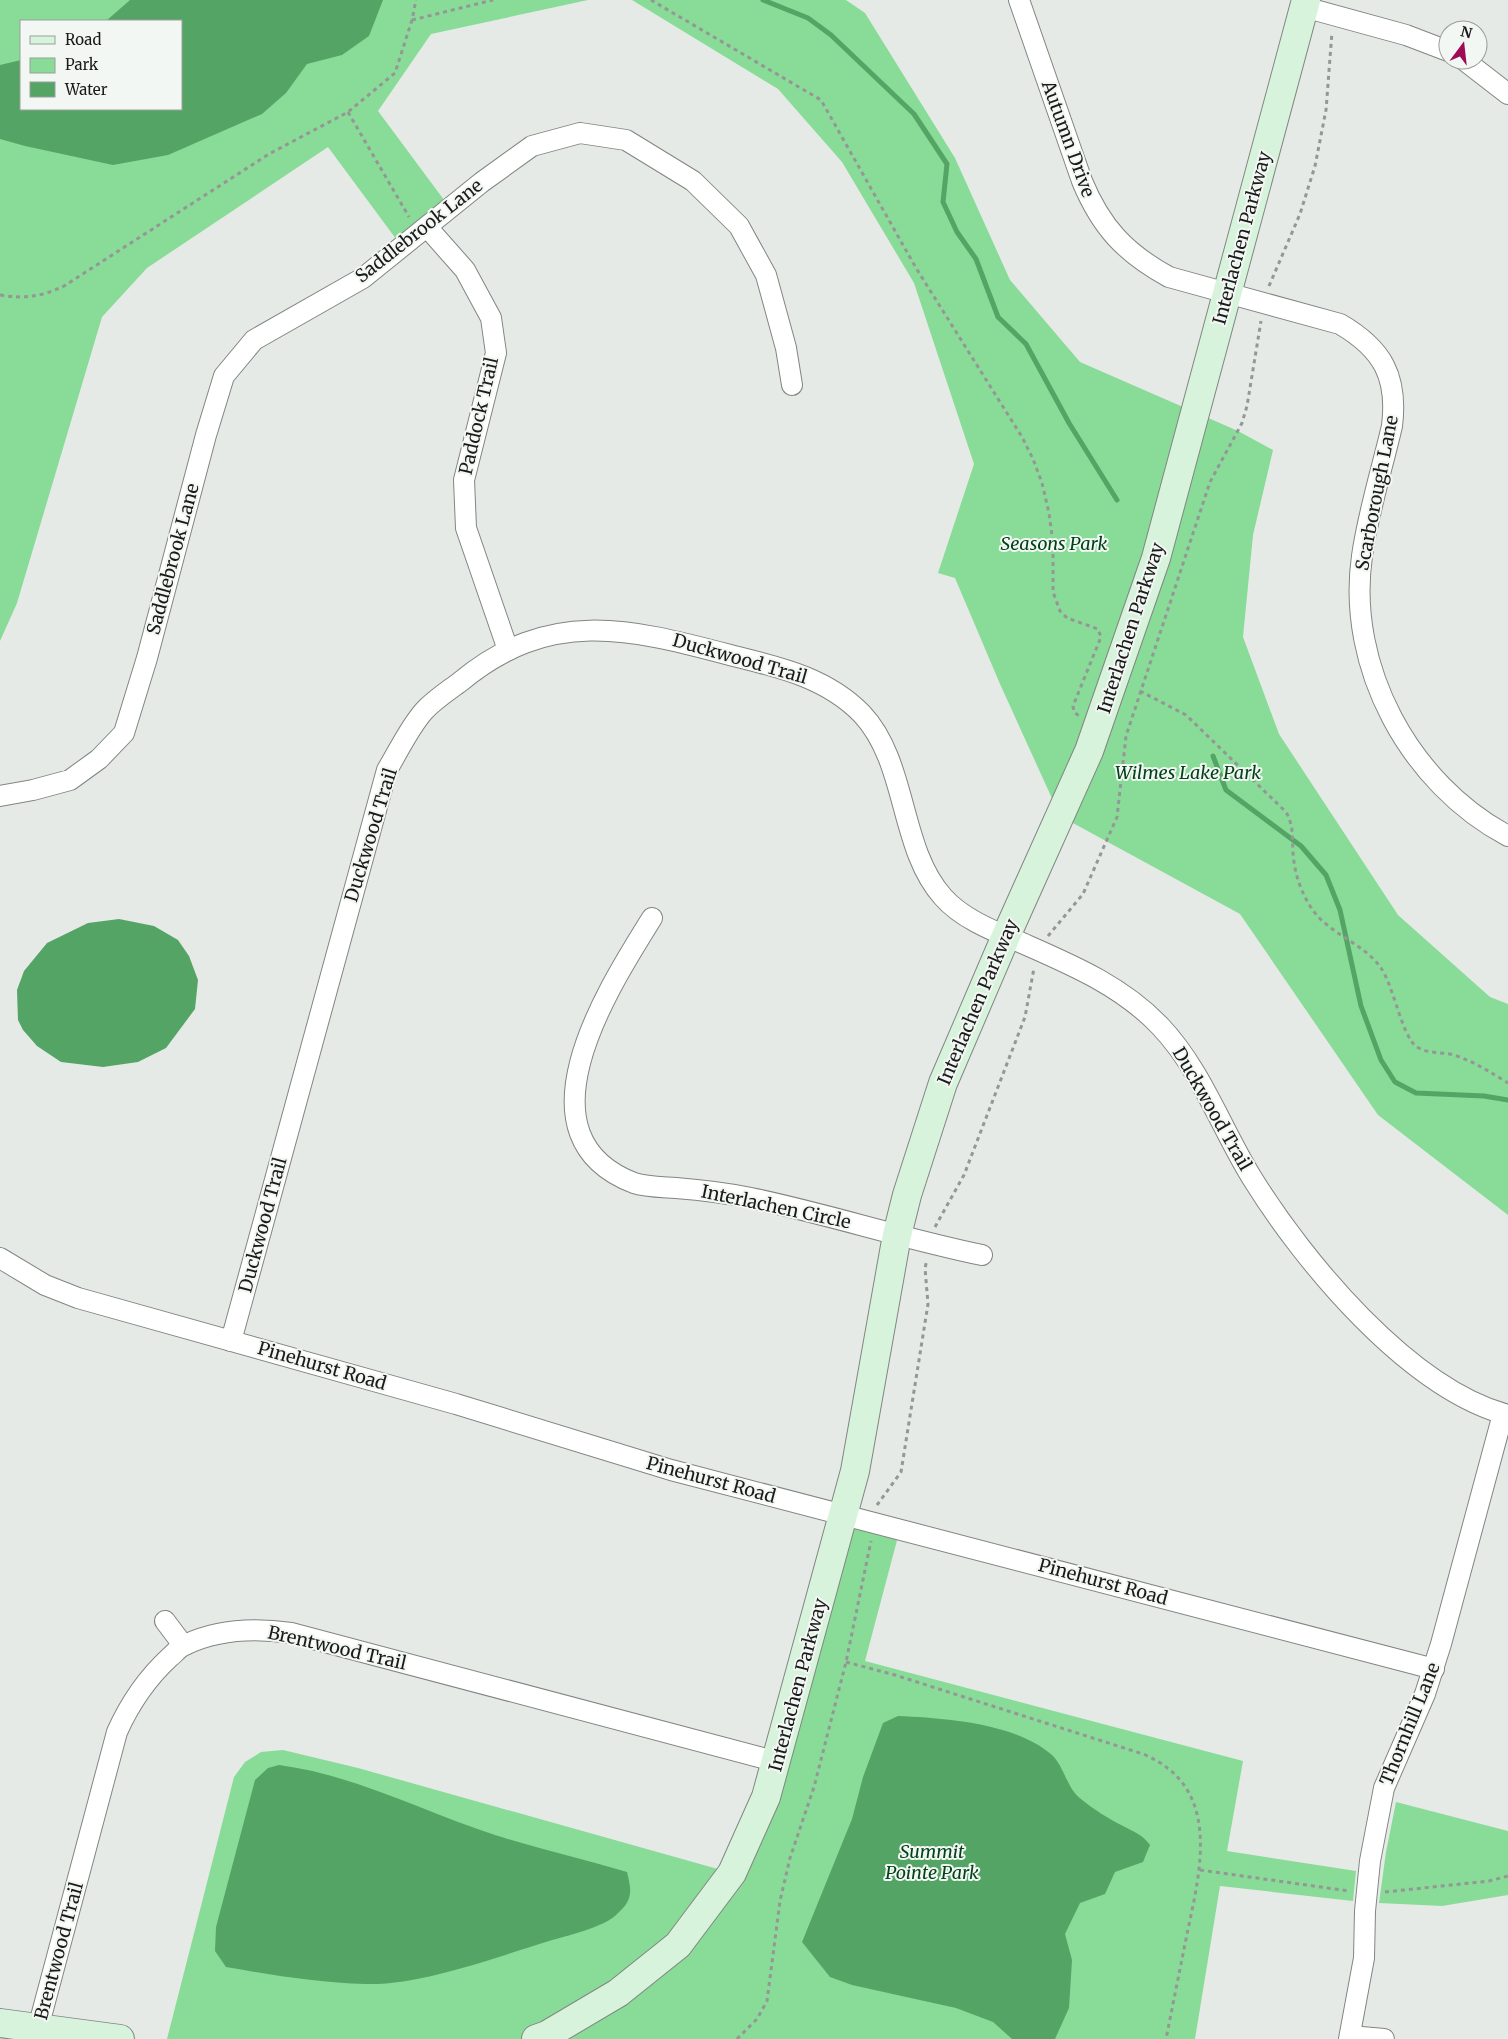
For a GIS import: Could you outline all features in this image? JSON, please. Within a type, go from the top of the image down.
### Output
[{"type":"street","name":"Autumn Drive","points":[[1023,1],[1082,181],[1092,204],[1106,226],[1124,247],[1148,265],[1169,277],[1227,293]]},
{"type":"street","name":"Interlachen Parkway","points":[[536,2039],[618,1993],[678,1945],[732,1873],[766,1797],[778,1762],[855,1471],[897,1235],[943,1083],[1099,724],[1156,558],[1305,3]]},
{"type":"street","points":[[1305,3],[1336,16],[1406,35],[1438,47]]},
{"type":"street","points":[[1477,70],[1508,94]]},
{"type":"street","name":"Saddlebrook Lane","points":[[0,796],[33,790],[70,780],[99,759],[124,733],[147,658],[206,435],[224,376],[254,340],[363,278],[482,182],[532,146],[580,133],[626,140],[692,181],[739,226],[766,275],[786,348],[792,385]]},
{"type":"street","name":"Paddock Trail","points":[[424,230],[465,270],[491,318],[496,353],[464,480],[466,528],[508,650]]},
{"type":"street","name":"Scarborough Lane","points":[[1227,293],[1340,324],[1360,335],[1374,349],[1384,364],[1392,383],[1395,406],[1362,557],[1360,610],[1364,638],[1380,692],[1408,748],[1452,798],[1474,815],[1508,836]]},
{"type":"street","name":"Duckwood Trail","points":[[231,1341],[387,770],[423,712],[479,666],[508,650],[544,637],[586,630],[618,630],[659,636],[789,670],[813,679],[838,695],[862,715],[877,736],[889,761],[921,858],[930,879],[944,899],[965,915],[1115,988],[1136,1003],[1184,1053],[1251,1176],[1280,1221],[1341,1294],[1418,1368],[1454,1392],[1505,1415]]},
{"type":"street","name":"Interlachen Circle","points":[[652,918],[608,989],[593,1024],[579,1068],[575,1093],[575,1114],[583,1137],[596,1159],[615,1174],[637,1184],[722,1192],[897,1235]]},
{"type":"street","points":[[897,1235],[930,1245],[982,1255]]},
{"type":"street","name":"Pinehurst Road","points":[[0,1258],[45,1285],[78,1298],[456,1404],[672,1470],[1434,1669]]},
{"type":"street","name":"Thornhill Lane","points":[[1350,2037],[1364,1958],[1367,1892],[1378,1814],[1384,1788],[1434,1669],[1505,1415]]},
{"type":"street","points":[[165,1621],[183,1645]]},
{"type":"street","name":"Brentwood Trail","points":[[38,2028],[117,1732],[137,1693],[183,1645],[237,1631],[264,1629],[291,1633],[778,1762]]},
{"type":"street","points":[[0,2023],[120,2039]]},
{"type":"street","points":[[1350,2037],[1384,2039]]},
{"type":"path","points":[[0,295],[20,298],[44,296],[64,286],[269,154],[348,112],[395,74],[412,20],[416,0]]},
{"type":"path","points":[[412,20],[493,0]]},
{"type":"path","points":[[651,0],[821,100],[916,268],[1022,437],[1033,459],[1042,483],[1049,514],[1053,543],[1053,592],[1057,605],[1067,618],[1098,629],[1101,637],[1074,706],[1074,712],[1126,736]]},
{"type":"path","points":[[737,2039],[757,2019],[767,2001],[780,1901],[790,1858],[814,1787],[846,1662],[877,1504],[901,1472],[928,1304],[925,1268],[934,1229],[964,1175],[1025,1017],[1037,950],[1083,894],[1117,817],[1126,736],[1210,482],[1242,423],[1247,406],[1263,303],[1300,214],[1315,166],[1322,137],[1330,43],[1336,16]]},
{"type":"path","points":[[348,112],[408,216],[424,230]]},
{"type":"path","points":[[1140,691],[1186,715],[1245,770],[1286,812],[1292,823],[1293,852],[1297,878],[1310,907],[1334,931],[1363,950],[1380,966],[1390,983],[1409,1038],[1417,1047],[1477,1063],[1508,1083]]},
{"type":"path","points":[[846,1662],[895,1675],[1156,1760],[1170,1769],[1180,1779],[1190,1797],[1200,1832],[1200,1870],[1166,2039]]},
{"type":"path","points":[[1200,1870],[1350,1891]]},
{"type":"path","points":[[1382,1892],[1412,1887],[1489,1881],[1508,1876]]},
{"type":"green space","points":[[0,0],[588,0],[431,34],[378,111],[450,208],[402,247],[328,147],[147,268],[102,317],[17,603],[0,641]]},
{"type":"green space","points":[[632,0],[846,0],[865,13],[955,158],[1010,280],[1080,362],[1238,431],[1273,450],[1253,535],[1243,637],[1279,734],[1398,915],[1490,997],[1508,1004],[1508,1215],[1378,1115],[1240,914],[1060,816],[1000,684],[955,578],[938,573],[974,464],[914,283],[842,162],[778,89]]},
{"type":"green space","name":"Summit Pointe Park","points":[[843,1515],[900,1529],[865,1661],[1243,1761],[1227,1851],[1356,1871],[1353,1901],[1220,1886],[1195,2039],[167,2039],[234,1777],[245,1762],[261,1752],[283,1750],[358,1768],[732,1873]]},
{"type":"green space","points":[[1396,1802],[1508,1831],[1508,1895],[1442,1906],[1379,1903],[1386,1852]]},
{"type":"water","points":[[130,0],[383,0],[369,36],[342,55],[307,64],[286,93],[262,114],[168,155],[113,165],[0,139],[0,65],[20,60],[20,110],[182,110],[182,20],[107,20]]},
{"type":"water","points":[[119,919],[154,926],[178,940],[189,956],[198,980],[195,1009],[166,1048],[138,1062],[103,1067],[61,1062],[37,1046],[23,1030],[18,1020],[17,990],[24,971],[47,943],[88,923]]},
{"type":"water","points":[[898,1716],[936,1718],[979,1724],[1000,1729],[1037,1744],[1052,1755],[1060,1765],[1076,1795],[1107,1817],[1141,1836],[1150,1845],[1143,1862],[1115,1872],[1105,1894],[1080,1903],[1065,1934],[1072,1960],[1069,2008],[1055,2039],[1012,2039],[993,2022],[956,2008],[852,1985],[830,1977],[802,1942],[852,1819],[863,1777],[883,1723]]},
{"type":"water","points":[[279,1765],[307,1770],[362,1785],[495,1835],[627,1872],[630,1895],[622,1910],[594,1927],[458,1969],[409,1980],[365,1984],[330,1982],[226,1967],[215,1951],[216,1927],[255,1780],[268,1768]]},
{"type":"waterway","points":[[763,0],[808,18],[831,35],[914,114],[947,164],[943,202],[957,232],[976,259],[998,317],[1026,344],[1069,423],[1117,500]]},
{"type":"waterway","points":[[1213,756],[1226,790],[1301,846],[1326,875],[1340,910],[1361,1006],[1381,1060],[1395,1082],[1416,1093],[1484,1096],[1508,1100]]},
{"type":"park label","name":"Seasons Park","points":[[1054,544]]},
{"type":"park label","name":"Wilmes Lake Park","points":[[1188,773]]}]
